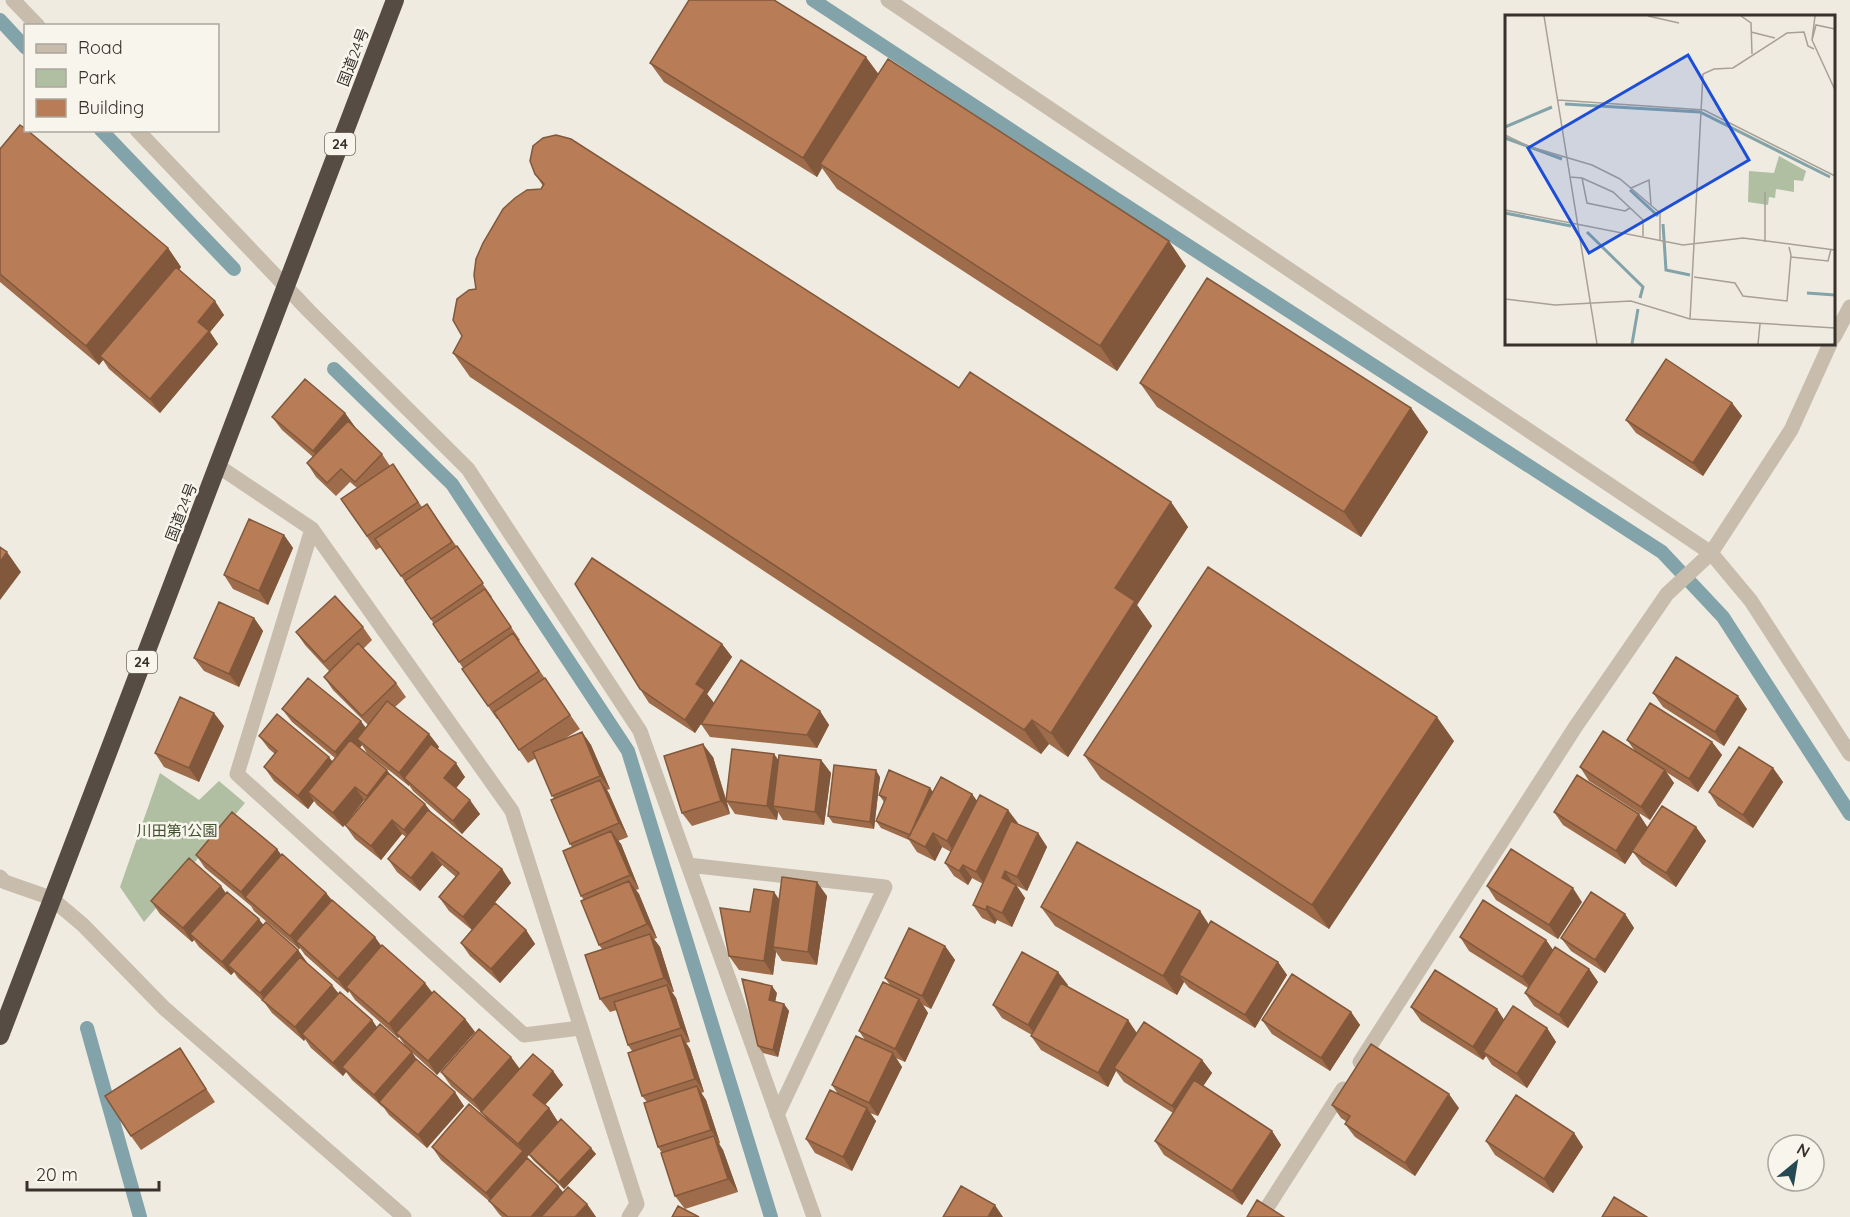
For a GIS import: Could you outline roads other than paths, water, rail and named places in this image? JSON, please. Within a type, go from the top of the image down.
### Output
[{"type":"highway","name":"国道24号","points":[[0,1036],[395,0]]},
{"type":"street","points":[[14,0],[36,24]]},
{"type":"street","points":[[888,0],[1711,553],[1751,600],[1850,754]]},
{"type":"street","points":[[139,132],[286,288],[468,469],[640,731],[814,1217]]},
{"type":"street","points":[[1835,333],[1850,307]]},
{"type":"street","points":[[1261,1217],[1576,726],[1667,594],[1711,553],[1791,430],[1830,345]]},
{"type":"street","points":[[218,466],[312,530],[512,811],[637,1204],[628,1217]]},
{"type":"street","points":[[312,530],[237,774],[524,1035],[580,1028]]},
{"type":"street","points":[[688,865],[885,887],[777,1115]]},
{"type":"street","points":[[0,877],[6,882],[51,898],[83,925],[164,1008],[404,1217]]},
{"type":"waterway","points":[[813,0],[1662,552],[1723,617],[1850,814]]},
{"type":"waterway","points":[[0,20],[24,46]]},
{"type":"waterway","points":[[103,132],[234,269]]},
{"type":"waterway","points":[[334,369],[452,484],[628,751],[771,1217]]},
{"type":"waterway","points":[[87,1028],[140,1217]]},
{"type":"park label","name":"川田第1公園","points":[[177,830]]}]
